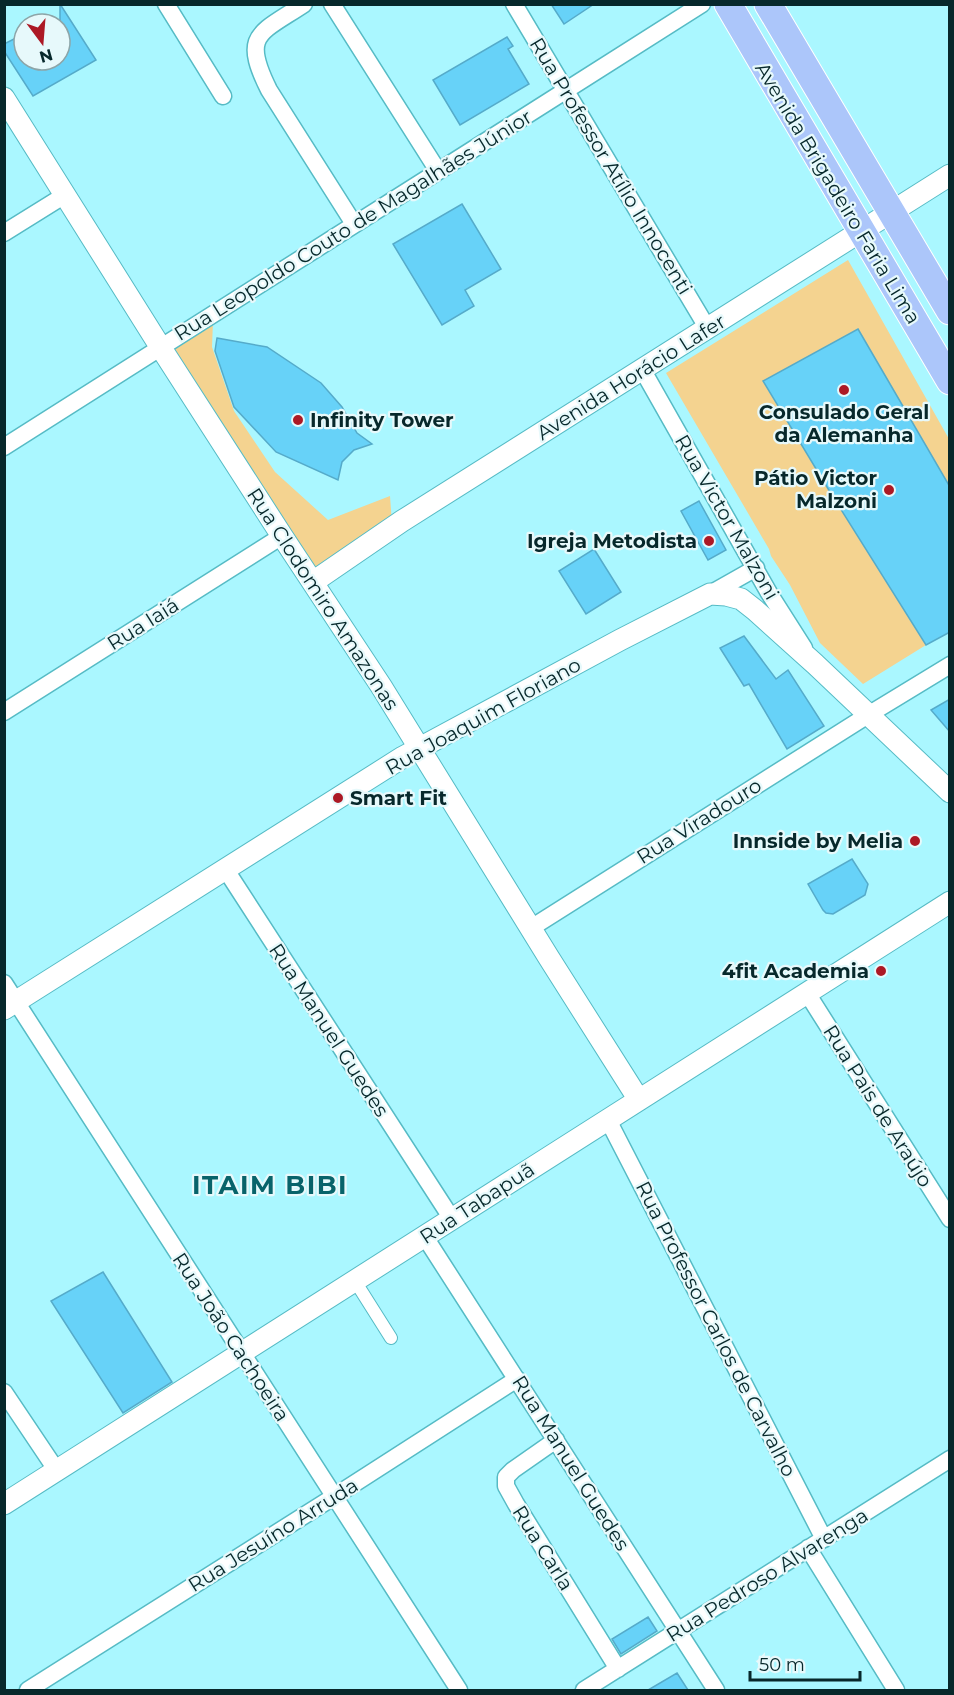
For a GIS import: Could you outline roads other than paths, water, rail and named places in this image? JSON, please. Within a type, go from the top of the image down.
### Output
[{"type":"highway","name":"Avenida Brigadeiro Faria Lima","points":[[728,4],[860,232],[950,381]]},
{"type":"highway","name":"Avenida Brigadeiro Faria Lima","points":[[768,4],[950,311]]},
{"type":"street","points":[[166,4],[223,96]]},
{"type":"street","points":[[304,4],[261,33],[256,42],[255,56],[269,90],[354,224]]},
{"type":"street","points":[[332,4],[438,171]]},
{"type":"street","name":"Rua Professor Atílio Innocenti","points":[[514,4],[708,329]]},
{"type":"street","name":"Rua Leopoldo Couto de Magalhães Júnior","points":[[4,447],[702,4]]},
{"type":"street","name":"Rua Clodomiro Amazonas","points":[[4,98],[161,348],[381,686],[639,1100]]},
{"type":"street","name":"Avenida Horácio Lafer","points":[[313,582],[402,521],[950,175]]},
{"type":"street","points":[[4,233],[65,195]]},
{"type":"street","name":"Rua Victor Malzoni","points":[[642,369],[769,593],[814,664]]},
{"type":"street","name":"Rua Iaiá","points":[[4,712],[282,536]]},
{"type":"street","name":"Rua Joaquim Floriano","points":[[10,1005],[419,748],[756,568]]},
{"type":"street","name":"Rua Victor Malzoni","points":[[710,594],[741,599],[947,785]]},
{"type":"street","name":"Rua Viradouro","points":[[531,928],[950,665]]},
{"type":"street","name":"Rua Manuel Guedes","points":[[226,870],[452,1219]]},
{"type":"street","name":"Rua Tabapuã","points":[[4,1504],[950,903]]},
{"type":"street","name":"Rua João Cachoeira","points":[[4,983],[10,1005],[242,1353],[459,1690]]},
{"type":"street","name":"Rua Pais de Araújo","points":[[807,993],[950,1219]]},
{"type":"street","name":"Rua Professor Carlos de Carvalho","points":[[608,1120],[824,1539]]},
{"type":"street","name":"Rua Manuel Guedes","points":[[425,1237],[716,1690]]},
{"type":"street","points":[[355,1281],[391,1338]]},
{"type":"street","name":"Rua Jesuíno Arruda","points":[[28,1690],[517,1379]]},
{"type":"street","points":[[4,1392],[57,1471]]},
{"type":"street","name":"Rua Carla","points":[[556,1440],[513,1470],[506,1477],[506,1486],[618,1669]]},
{"type":"street","name":"Rua Pedroso Alvarenga","points":[[584,1690],[950,1459]]},
{"type":"street","points":[[808,1548],[896,1690]]},
{"type":"place","name":"Consulado Geral da Alemanha","points":[[844,390]]},
{"type":"place","name":"Infinity Tower","points":[[298,420]]},
{"type":"place","name":"Pátio Victor Malzoni","points":[[889,490]]},
{"type":"place","name":"Igreja Metodista","points":[[709,541]]},
{"type":"place","name":"Smart Fit","points":[[338,798]]},
{"type":"place","name":"Innside by Melia","points":[[915,841]]},
{"type":"place","name":"4fit Academia","points":[[881,971]]},
{"type":"district","name":"ITAIM BIBI","points":[[270,1185]]}]
